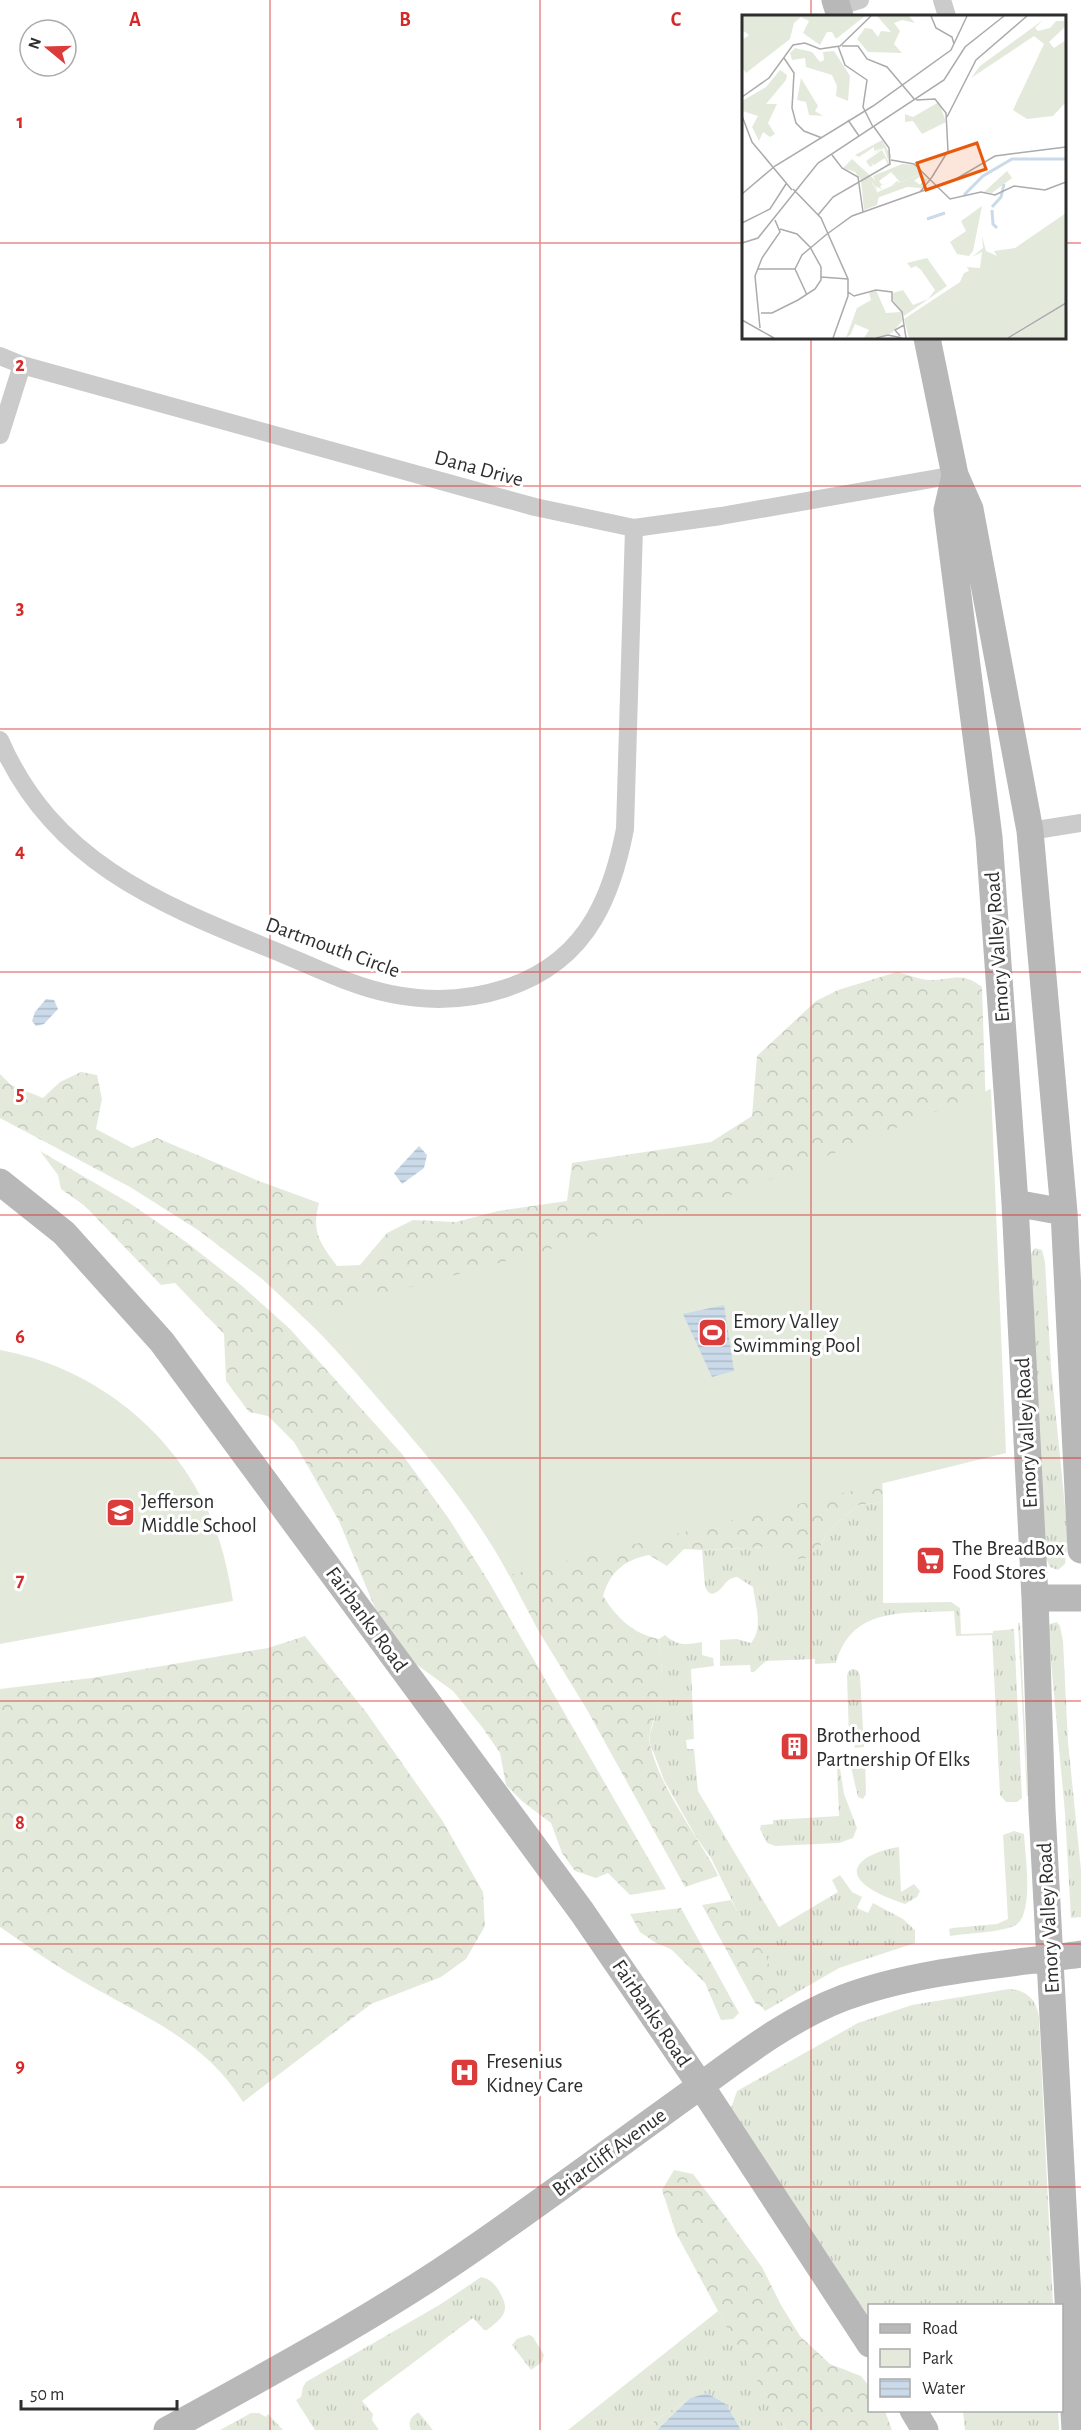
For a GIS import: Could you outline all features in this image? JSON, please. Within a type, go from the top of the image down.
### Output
[{"type":"main road","name":"Emory Valley Road","points":[[927,339],[955,475],[970,509],[1030,831],[1064,1212],[1081,1550]]},
{"type":"main road","name":"Emory Valley Road","points":[[955,475],[947,510],[989,837],[1015,1203],[1035,1598],[1042,1810],[1075,2430]]},
{"type":"main road","points":[[989,837],[1030,831]]},
{"type":"main road","name":"Fairbanks Road","points":[[0,1182],[64,1233],[162,1342],[582,1912],[701,2085],[868,2341]]},
{"type":"main road","points":[[1015,1203],[1064,1212]]},
{"type":"main road","points":[[1035,1598],[1081,1598]]},
{"type":"main road","name":"Briarcliff Avenue","points":[[166,2430],[387,2306],[478,2246],[765,2039],[842,1998],[933,1975],[1081,1954]]},
{"type":"main road","points":[[914,2412],[925,2430]]},
{"type":"street","points":[[942,0],[947,15]]},
{"type":"street","name":"Dana Drive","points":[[0,356],[22,365],[535,507],[634,528],[721,516],[955,475]]},
{"type":"street","points":[[0,435],[22,365]]},
{"type":"street","name":"Dartmouth Circle","points":[[0,740],[22,783],[56,825],[106,870],[149,897],[301,961],[390,994],[450,999],[490,994],[529,980],[566,954],[594,919],[620,856],[625,829],[634,528]]},
{"type":"street","points":[[1030,831],[1081,823]]},
{"type":"green space","points":[[897,972],[926,980],[969,979],[982,987],[986,1111],[882,1473],[883,1502],[858,1505],[829,1530],[819,1548],[806,1558],[792,1560],[780,1558],[769,1547],[684,1549],[667,1566],[649,1555],[632,1560],[619,1568],[610,1580],[603,1596],[626,1624],[641,1633],[659,1639],[662,1669],[661,1692],[650,1733],[650,1744],[669,1792],[718,1876],[685,1887],[586,1708],[538,1630],[489,1537],[439,1469],[327,1339],[261,1278],[198,1230],[130,1187],[0,1118],[0,1074],[11,1085],[43,1098],[60,1082],[81,1072],[97,1075],[102,1099],[96,1129],[132,1148],[157,1138],[259,1181],[319,1203],[317,1230],[326,1251],[337,1266],[360,1265],[387,1233],[413,1220],[456,1222],[498,1211],[567,1201],[572,1163],[711,1142],[752,1116],[757,1056],[816,1001],[838,990]]},
{"type":"green space","points":[[991,1089],[1006,1453],[509,1575],[468,1510],[437,1469],[345,1360],[300,1314],[352,1303],[697,1209]]},
{"type":"green space","points":[[40,1151],[131,1204],[186,1242],[241,1285],[290,1329],[402,1454],[449,1519],[489,1582],[666,1889],[630,1895],[608,1873],[596,1878],[575,1871],[562,1853],[551,1823],[523,1802],[506,1785],[500,1753],[482,1727],[453,1691],[413,1662],[377,1613],[339,1521],[294,1442],[268,1416],[249,1412],[226,1381],[224,1334],[175,1283],[161,1285],[85,1206],[61,1189],[58,1175]]},
{"type":"green space","points":[[1035,1248],[1042,1250],[1045,1262],[1051,1367],[1068,1536],[1065,1564],[1058,1570],[1050,1567],[1045,1556],[1030,1255]]},
{"type":"green space","points":[[0,1350],[33,1358],[95,1385],[123,1404],[148,1426],[171,1451],[191,1479],[207,1509],[223,1554],[233,1601],[0,1644]]},
{"type":"green space","points":[[883,1502],[883,1603],[951,1602],[960,1608],[961,1634],[993,1633],[993,1631],[1014,1629],[1022,1798],[1017,1802],[1006,1802],[1000,1795],[992,1635],[956,1636],[954,1611],[900,1613],[868,1622],[854,1631],[844,1644],[836,1663],[815,1664],[815,1659],[766,1661],[754,1672],[751,1672],[750,1665],[720,1666],[720,1640],[737,1639],[751,1643],[757,1630],[757,1608],[753,1587],[737,1577],[729,1580],[716,1592],[712,1594],[708,1592],[705,1587],[702,1550],[769,1547],[819,1548],[829,1530],[858,1505]]},
{"type":"green space","points":[[1057,1622],[1063,1641],[1068,1742],[1081,1870],[1081,1917],[1071,1918],[1065,1813],[1048,1630],[1050,1624]]},
{"type":"green space","points":[[1018,1623],[1020,1623],[1028,1796],[1027,1796]]},
{"type":"green space","points":[[665,1635],[682,1644],[702,1642],[702,1655],[713,1658],[714,1666],[691,1669],[694,1739],[686,1740],[687,1749],[694,1749],[698,1791],[779,1927],[838,1892],[832,1880],[840,1875],[852,1892],[862,1897],[857,1908],[868,1913],[873,1903],[903,1919],[915,1930],[915,1943],[839,1968],[765,2011],[762,2007],[775,2001],[766,1957],[746,1929],[711,1858],[696,1837],[664,1780],[650,1743],[650,1734],[660,1700],[662,1672],[659,1639]]},
{"type":"green space","points":[[305,1636],[366,1712],[442,1820],[483,1892],[485,1926],[466,1959],[441,1977],[371,2004],[243,2102],[211,2062],[192,2046],[151,2019],[63,1969],[0,1927],[0,1689],[91,1678],[268,1648]]},
{"type":"green space","points":[[852,1669],[857,1670],[860,1675],[864,1747],[855,1748],[854,1738],[849,1738],[847,1675]]},
{"type":"green space","points":[[856,1757],[865,1757],[866,1794],[863,1799],[858,1797],[851,1767],[856,1767]]},
{"type":"green space","points":[[837,1768],[840,1768],[844,1794],[857,1828],[853,1838],[839,1843],[775,1846],[767,1843],[760,1829],[761,1825],[773,1824],[773,1820],[839,1816]]},
{"type":"green space","points":[[1014,1831],[1024,1834],[1026,1856],[1027,1898],[1025,1911],[1020,1920],[1014,1926],[999,1930],[950,1936],[949,1929],[952,1928],[997,1924],[1008,1919],[1003,1835]]},
{"type":"green space","points":[[899,1847],[901,1892],[914,1884],[920,1891],[917,1897],[905,1904],[886,1897],[867,1886],[860,1880],[857,1872],[859,1865],[868,1857],[883,1850]]},
{"type":"green space","points":[[731,1900],[766,1957],[778,1989],[775,2001],[762,2007],[755,2003],[702,1905]]},
{"type":"green space","points":[[681,1908],[739,2013],[733,2019],[721,2020],[705,1983],[671,1949],[656,1943],[640,1932],[630,1914]]},
{"type":"green space","points":[[1009,1989],[1021,1991],[1036,2005],[1039,2017],[1053,2304],[868,2304],[868,2323],[731,2108],[737,2091],[858,2023],[912,2005]]},
{"type":"green space","points":[[674,2170],[693,2174],[762,2267],[800,2336],[830,2364],[861,2376],[868,2385],[868,2412],[885,2412],[892,2430],[786,2430],[676,2233],[662,2190]]},
{"type":"green space","points":[[481,2277],[493,2284],[503,2298],[505,2309],[498,2321],[484,2330],[473,2318],[362,2401],[373,2414],[372,2420],[379,2430],[315,2430],[296,2400],[301,2397],[306,2382],[441,2304]]},
{"type":"green space","points":[[718,2311],[786,2430],[741,2430],[726,2404],[707,2393],[690,2398],[641,2430],[568,2430]]},
{"type":"green space","points":[[529,2335],[533,2337],[544,2355],[542,2362],[531,2370],[512,2345],[517,2339]]},
{"type":"green space","points":[[690,2398],[657,2430],[641,2430]]},
{"type":"green space","points":[[963,2412],[1058,2412],[1059,2430],[965,2430]]},
{"type":"green space","points":[[251,2413],[259,2413],[266,2417],[268,2414],[283,2430],[220,2430]]},
{"type":"green space","points":[[417,2413],[433,2430],[411,2430],[410,2420]]},
{"type":"water","points":[[46,999],[54,1000],[58,1009],[44,1024],[36,1026],[32,1021],[35,1012]]},
{"type":"water","points":[[419,1146],[427,1155],[424,1168],[402,1184],[394,1173]]},
{"type":"water","points":[[724,1305],[734,1371],[712,1377],[683,1314]]},
{"type":"water","points":[[707,2393],[726,2404],[741,2430],[657,2430],[690,2398]]},
{"type":"place","name":"Emory Valley Swimming Pool","points":[[712,1333]]},
{"type":"place","name":"Jefferson Middle School","points":[[120,1513]]},
{"type":"place","name":"The BreadBox Food Stores","points":[[931,1560]]},
{"type":"place","name":"Brotherhood Partnership Of Elks","points":[[795,1747]]},
{"type":"place","name":"Fresenius Kidney Care","points":[[465,2073]]}]
